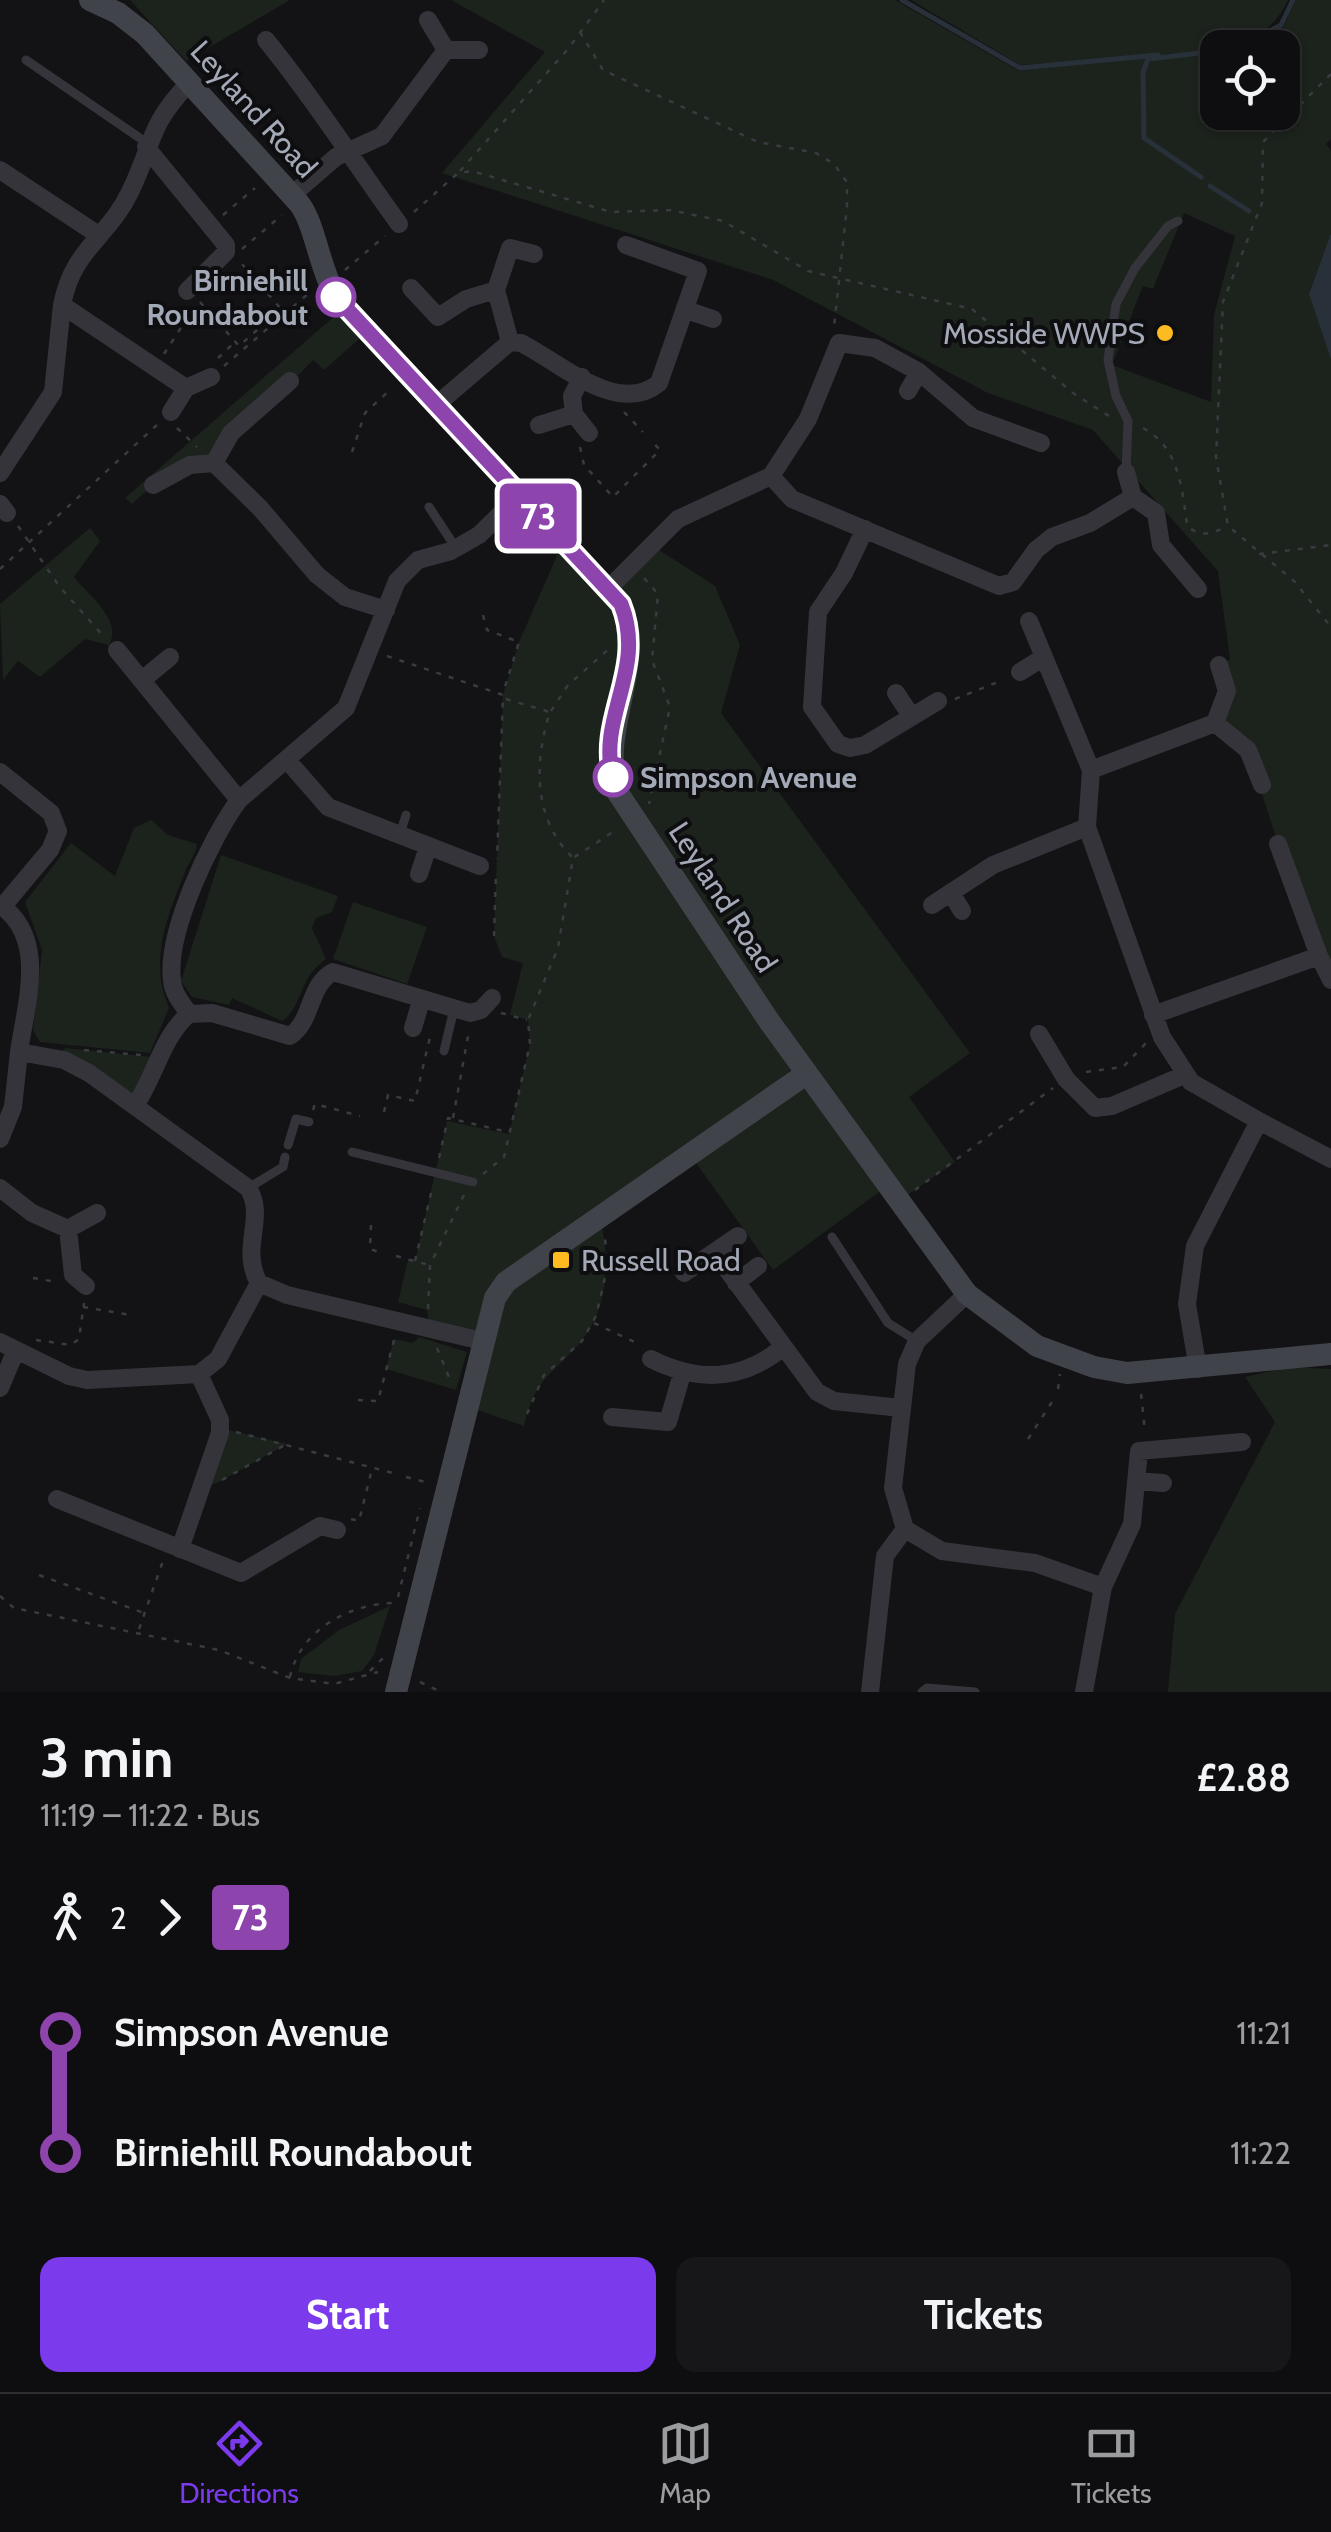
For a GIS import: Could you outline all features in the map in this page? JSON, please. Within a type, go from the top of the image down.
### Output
[{"type":"street","name":"Leyland Road","points":[[90,0],[118,12],[145,34],[295,199],[306,212],[317,259],[336,296],[621,604],[632,640],[609,751],[618,793],[806,1074],[967,1294],[1013,1332],[1062,1358],[1139,1372],[1331,1354]]},
{"type":"street","points":[[428,20],[446,50]]},
{"type":"street","points":[[266,40],[350,150],[399,224]]},
{"type":"street","points":[[446,50],[479,50]]},
{"type":"street","points":[[295,199],[350,150],[382,136],[446,50]]},
{"type":"street","points":[[0,473],[53,392],[62,305],[70,270],[130,192],[159,114],[189,83]]},
{"type":"street","points":[[146,145],[226,250],[186,291]]},
{"type":"street","points":[[0,170],[98,234]]},
{"type":"street","points":[[436,406],[510,342],[521,343],[616,392],[638,394],[659,383],[698,271],[626,245]]},
{"type":"street","points":[[510,342],[496,290],[510,248],[534,254]]},
{"type":"street","points":[[411,288],[438,317],[466,299],[496,290]]},
{"type":"street","points":[[62,305],[186,388]]},
{"type":"street","points":[[686,310],[713,319]]},
{"type":"street","points":[[608,588],[678,519],[770,476],[808,419],[839,343],[875,348],[919,372],[973,418],[1040,443]]},
{"type":"street","points":[[908,392],[919,372]]},
{"type":"street","points":[[168,415],[186,388],[211,377]]},
{"type":"street","points":[[582,377],[572,396],[574,414],[589,433]]},
{"type":"street","points":[[214,463],[231,433],[290,381]]},
{"type":"street","points":[[539,425],[574,414]]},
{"type":"street","points":[[153,485],[190,465],[214,463],[260,508],[317,576],[345,596],[386,610]]},
{"type":"street","points":[[1126,472],[1133,497],[1156,513],[1161,545],[1198,589]]},
{"type":"street","points":[[770,476],[792,500],[999,586],[1013,582],[1036,550],[1052,537],[1090,524],[1133,497]]},
{"type":"street","points":[[189,1014],[174,993],[171,976],[175,949],[210,850],[239,800],[346,708],[398,582],[418,560],[438,558],[479,535],[518,496]]},
{"type":"street","points":[[865,529],[844,573],[818,612],[812,707],[838,744],[850,748],[865,745],[910,714],[938,701]]},
{"type":"street","points":[[1029,621],[1091,770],[1087,827],[1162,1037],[1184,1075],[1331,1159]]},
{"type":"street","points":[[116,650],[239,800]]},
{"type":"street","points":[[142,680],[170,656]]},
{"type":"street","points":[[1020,672],[1044,657]]},
{"type":"street","points":[[1091,770],[1216,722],[1227,691],[1218,665]]},
{"type":"street","points":[[896,693],[910,714]]},
{"type":"street","points":[[1216,722],[1248,750],[1262,784]]},
{"type":"street","points":[[287,760],[328,807],[480,866]]},
{"type":"street","points":[[0,772],[51,814],[58,831],[50,850],[2,906],[18,921],[29,942],[30,982],[12,1107],[0,1140]]},
{"type":"street","points":[[932,905],[994,865],[1087,827]]},
{"type":"street","points":[[1278,844],[1331,980]]},
{"type":"street","points":[[419,874],[428,846]]},
{"type":"street","points":[[951,892],[962,911]]},
{"type":"street","points":[[1153,1015],[1319,956]]},
{"type":"street","points":[[136,1104],[178,1023],[189,1014],[212,1013],[290,1036],[299,1029],[322,978],[333,972],[420,1001],[475,1007]]},
{"type":"street","points":[[413,1028],[420,1001]]},
{"type":"street","points":[[1038,1034],[1066,1079],[1095,1108],[1112,1106],[1184,1075]]},
{"type":"street","points":[[0,1388],[8,1346],[68,1376],[87,1380],[199,1374],[218,1359],[258,1284],[248,1256],[256,1208],[248,1188],[136,1104],[64,1060],[19,1052]]},
{"type":"street","points":[[399,1684],[408,1602],[495,1298],[506,1282],[806,1074]]},
{"type":"street","points":[[1198,1368],[1188,1304],[1195,1246],[1259,1121]]},
{"type":"street","points":[[0,1188],[32,1213],[68,1230]]},
{"type":"street","points":[[68,1230],[97,1213]]},
{"type":"street","points":[[68,1230],[73,1275],[86,1286]]},
{"type":"street","points":[[684,1274],[738,1236]]},
{"type":"street","points":[[714,1253],[817,1392],[834,1401],[900,1408]]},
{"type":"street","points":[[736,1283],[758,1266]]},
{"type":"street","points":[[258,1284],[287,1295],[482,1341]]},
{"type":"street","points":[[967,1294],[917,1341],[907,1364],[892,1488],[905,1530],[942,1551],[1035,1563],[1103,1587]]},
{"type":"street","points":[[651,1358],[682,1374],[739,1372],[762,1364],[782,1348]]},
{"type":"street","points":[[174,1547],[202,1486],[220,1428],[199,1374]]},
{"type":"street","points":[[612,1417],[668,1422],[682,1374]]},
{"type":"street","points":[[1084,1692],[1103,1587],[1132,1524],[1139,1451],[1242,1442]]},
{"type":"street","points":[[1137,1481],[1163,1483]]},
{"type":"street","points":[[57,1499],[242,1573],[320,1526],[338,1530]]},
{"type":"street","points":[[870,1692],[885,1556],[905,1530]]},
{"type":"lane","points":[[26,60],[146,145]]},
{"type":"lane","points":[[1126,472],[1128,421],[1116,396],[1108,360],[1116,304],[1135,268],[1168,226],[1178,221]]},
{"type":"lane","points":[[429,507],[456,548]]},
{"type":"lane","points":[[399,836],[406,815]]},
{"type":"lane","points":[[444,1051],[475,1007]]},
{"type":"lane","points":[[288,1145],[296,1119],[309,1122]]},
{"type":"lane","points":[[352,1152],[473,1182]]},
{"type":"lane","points":[[248,1188],[282,1166],[285,1156]]},
{"type":"lane","points":[[832,1237],[888,1322],[917,1341]]},
{"type":"lane","points":[[922,1692],[927,1688],[975,1692]]},
{"type":"path","points":[[458,173],[604,0]]},
{"type":"path","points":[[580,32],[603,70],[691,107],[758,142],[816,153],[834,164],[847,182],[847,206],[833,323]]},
{"type":"path","points":[[1331,74],[1264,142],[1262,204],[1223,302],[1216,457],[1228,526],[1294,581],[1331,627]]},
{"type":"path","points":[[656,94],[659,102]]},
{"type":"path","points":[[232,206],[272,174]]},
{"type":"path","points":[[226,250],[241,250],[295,199]]},
{"type":"path","points":[[155,368],[198,300],[238,346],[282,308],[226,250]]},
{"type":"path","points":[[352,452],[365,414],[407,374]]},
{"type":"path","points":[[616,392],[614,402],[643,432]]},
{"type":"path","points":[[1073,393],[1101,414],[1128,421],[1158,436],[1175,463],[1187,525],[1192,531],[1207,535],[1228,526]]},
{"type":"path","points":[[168,415],[214,463]]},
{"type":"path","points":[[589,433],[578,451],[584,465],[614,497],[660,450],[650,440]]},
{"type":"path","points":[[4,509],[70,601],[116,650]]},
{"type":"path","points":[[1258,554],[1331,545]]},
{"type":"path","points":[[456,1390],[435,1342],[438,1329],[428,1310],[430,1266],[473,1182],[504,1157],[530,1044],[528,1020],[558,948],[574,858],[649,805],[670,707],[652,660],[658,594],[634,566]]},
{"type":"path","points":[[483,615],[487,630],[519,642],[503,696],[494,936]]},
{"type":"path","points":[[574,858],[551,829],[542,802],[541,742],[550,712],[568,684],[594,658],[632,640]]},
{"type":"path","points":[[372,650],[550,712]]},
{"type":"path","points":[[938,701],[1020,672]]},
{"type":"path","points":[[453,1119],[475,1007],[528,1020]]},
{"type":"path","points":[[384,1112],[388,1095],[415,1101],[430,1034],[413,1028]]},
{"type":"path","points":[[898,1201],[1078,1071],[1123,1066],[1146,1043],[1162,1037]]},
{"type":"path","points":[[85,1050],[162,1058]]},
{"type":"path","points":[[309,1122],[315,1104],[360,1116]]},
{"type":"path","points":[[415,1261],[448,1118],[509,1132]]},
{"type":"path","points":[[964,1151],[970,1158]]},
{"type":"path","points":[[526,1414],[544,1374],[582,1341],[593,1322],[607,1269],[600,1218]]},
{"type":"path","points":[[371,1224],[370,1249],[382,1253]]},
{"type":"path","points":[[396,1256],[430,1266]]},
{"type":"path","points":[[36,1340],[71,1345],[79,1339],[86,1286]]},
{"type":"path","points":[[83,1308],[131,1315]]},
{"type":"path","points":[[358,1400],[378,1402],[399,1320]]},
{"type":"path","points":[[593,1322],[647,1348],[651,1358]]},
{"type":"path","points":[[1139,1372],[1148,1451]]},
{"type":"path","points":[[1028,1439],[1052,1402]]},
{"type":"path","points":[[220,1428],[392,1473]]},
{"type":"path","points":[[202,1486],[287,1444]]},
{"type":"path","points":[[338,1530],[342,1516],[359,1521],[372,1467]]},
{"type":"path","points":[[290,1678],[302,1646],[330,1622],[365,1606],[408,1602],[415,1522],[430,1484],[406,1477]]},
{"type":"path","points":[[138,1632],[174,1547]]},
{"type":"path","points":[[39,1575],[144,1613]]},
{"type":"path","points":[[0,1596],[14,1608],[219,1650],[290,1678],[334,1684],[370,1671],[385,1653]]},
{"type":"path","points":[[370,1671],[399,1684],[440,1692]]},
{"type":"shaded area","points":[[130,0],[290,0],[186,61]]},
{"type":"shaded area","points":[[451,0],[895,0],[1019,71],[1158,55],[1020,65],[911,0],[1288,0],[1264,30],[1200,30],[1200,52],[1165,54],[1200,53],[1200,130],[1300,130],[1300,30],[1278,30],[1296,0],[1331,0],[1331,139],[1326,144],[1331,151],[1331,233],[1309,294],[1312,302],[1331,253],[1331,980],[1278,844],[1248,750],[1215,723],[1227,691],[1219,665],[1230,659],[1218,571],[1093,430],[988,393],[773,280],[442,173],[545,52]],"holes":[[[1184,213],[1235,236],[1214,315],[1211,402],[1112,365],[1143,286],[1153,289]]]},
{"type":"shaded area","points":[[1331,233],[1331,359],[1309,294]]},
{"type":"shaded area","points":[[345,307],[367,332],[324,370],[313,360],[214,463],[153,485],[132,504],[125,498]]},
{"type":"shaded area","points":[[90,528],[100,541],[74,577],[108,618],[112,626],[109,645],[85,639],[40,677],[18,661],[3,680],[0,604]]},
{"type":"shaded area","points":[[563,542],[609,588],[653,546],[715,586],[740,645],[721,713],[970,1053],[909,1097],[955,1162],[899,1201],[886,1187],[773,1270],[691,1156],[600,1217],[606,1267],[596,1316],[579,1344],[539,1388],[524,1426],[466,1406],[482,1341],[429,1327],[427,1310],[398,1302],[408,1260],[415,1261],[447,1121],[509,1134],[530,1044],[528,1020],[510,1015],[523,963],[502,957],[494,936],[503,695],[519,642]]},
{"type":"shaded area","points":[[151,820],[168,835],[197,844],[162,940],[160,974],[169,1008],[150,1053],[40,1042],[33,1030],[42,950],[25,902],[71,843],[115,876],[134,828]]},
{"type":"shaded area","points":[[221,855],[338,896],[332,912],[316,918],[312,928],[326,959],[310,975],[294,1009],[282,1021],[232,998],[229,1005],[192,997],[181,981]]},
{"type":"shaded area","points":[[353,902],[427,927],[407,984],[333,959]]},
{"type":"shaded area","points":[[65,1048],[162,1058],[136,1104],[55,1058]]},
{"type":"shaded area","points":[[419,1337],[467,1352],[456,1390],[386,1369],[394,1339],[413,1343]]},
{"type":"shaded area","points":[[1290,1367],[1331,1369],[1331,1692],[1168,1692],[1175,1614],[1275,1422],[1245,1377]]},
{"type":"shaded area","points":[[220,1428],[287,1444],[217,1483],[202,1486]]},
{"type":"shaded area","points":[[390,1606],[374,1655],[362,1671],[334,1676],[298,1672],[301,1659],[339,1630]]},
{"type":"waterway","points":[[902,0],[1020,68],[1158,55]]},
{"type":"waterway","points":[[1271,30],[1281,25],[1293,0]]},
{"type":"waterway","points":[[1200,53],[1148,59],[1143,72],[1144,138],[1201,177]]},
{"type":"waterway","points":[[1210,186],[1249,211]]},
{"type":"bus line","name":"73","points":[[336,297],[621,604],[632,640],[609,751],[613,777]]},
{"type":"place","name":"Birniehill Roundabout","points":[[336,297]]},
{"type":"place","name":"Mosside WWPS","points":[[1165,333]]},
{"type":"place","name":"Simpson Avenue","points":[[613,777]]},
{"type":"place","name":"Russell Road","points":[[561,1260]]}]
